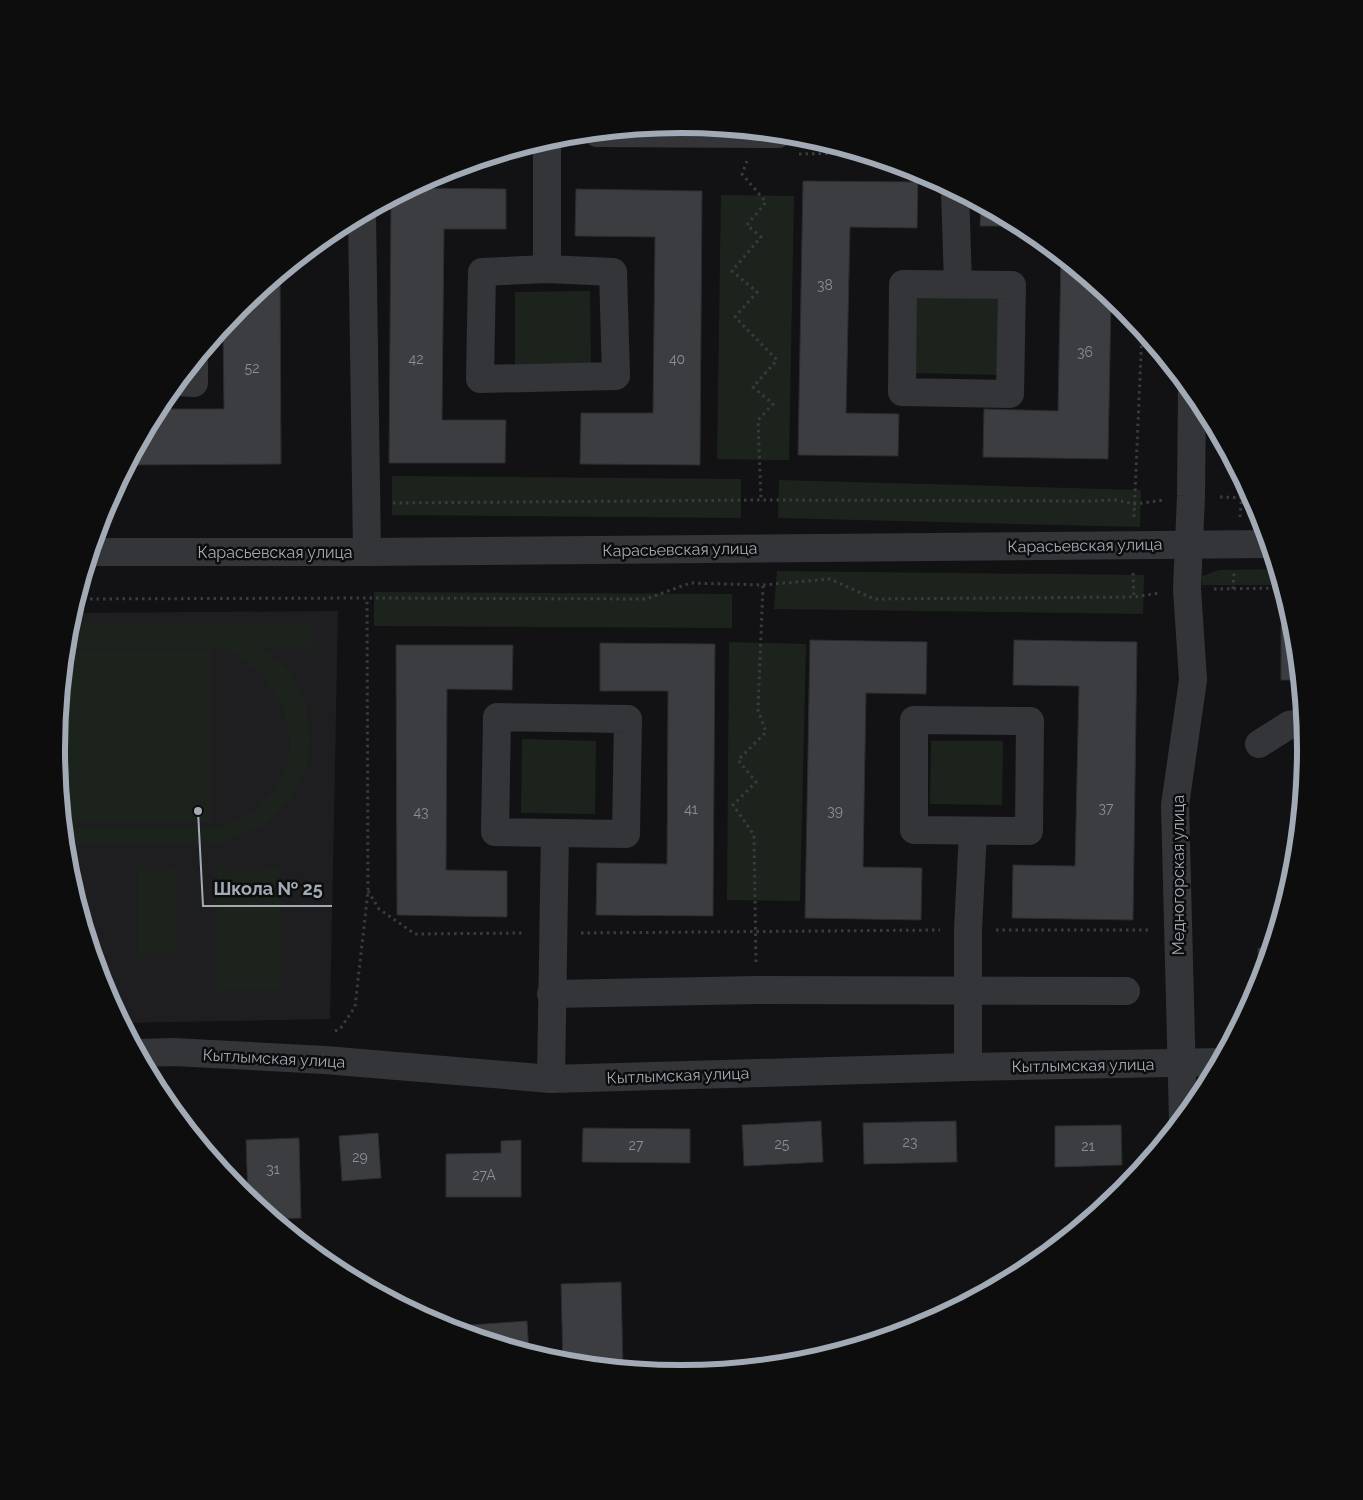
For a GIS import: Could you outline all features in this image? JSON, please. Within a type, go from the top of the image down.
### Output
[{"type":"street","points":[[672,133],[695,134]]},
{"type":"street","points":[[547,149],[547,269]]},
{"type":"street","points":[[955,198],[958,284]]},
{"type":"street","points":[[362,223],[367,552]]},
{"type":"street","points":[[547,269],[613,272],[616,376],[480,379],[482,272],[547,269]]},
{"type":"street","points":[[904,284],[958,284],[1012,285],[1010,394],[902,392],[904,284]]},
{"type":"street","points":[[187,382],[194,382],[194,373]]},
{"type":"street","name":"Медногорская улица","points":[[1183,1109],[1175,805],[1193,680],[1187,589],[1191,496],[1192,404]]},
{"type":"street","name":"Карасьевская улица","points":[[98,552],[367,552],[1262,544]]},
{"type":"street","points":[[497,717],[628,718],[626,834],[554,833],[496,832],[497,717]]},
{"type":"street","points":[[914,720],[1030,721],[1029,831],[973,831],[914,830],[914,720]]},
{"type":"street","points":[[1259,744],[1289,725],[1297,724]]},
{"type":"street","points":[[968,1067],[968,930],[973,831]]},
{"type":"street","points":[[551,1079],[554,833]]},
{"type":"street","points":[[551,994],[757,990],[1126,991]]},
{"type":"street","name":"Кытлымская улица","points":[[145,1053],[174,1052],[325,1060],[551,1079],[1212,1062]]},
{"type":"path","points":[[749,138],[750,154],[742,174],[766,202],[747,225],[761,237],[732,271],[757,292],[735,317],[777,360],[753,387],[773,404],[758,420],[761,500]]},
{"type":"path","points":[[84,599],[646,599],[690,582],[764,585],[830,579],[874,599],[1134,597],[1132,544],[1142,340]]},
{"type":"path","points":[[386,503],[761,500],[1092,502],[1116,500],[1135,504],[1191,496]]},
{"type":"path","points":[[757,990],[754,835],[733,805],[756,782],[738,760],[766,732],[758,710],[764,585]]},
{"type":"path","points":[[332,1031],[340,1029],[355,1007],[368,891],[367,598]]},
{"type":"path","points":[[368,891],[378,909],[415,934],[1178,930]]},
{"type":"shaded area","points":[[721,195],[794,196],[789,460],[717,459]]},
{"type":"shaded area","points":[[590,291],[591,366],[515,366],[515,292]]},
{"type":"shaded area","points":[[916,292],[998,294],[997,375],[914,373]]},
{"type":"shaded area","points":[[392,476],[741,479],[741,518],[392,515]]},
{"type":"shaded area","points":[[779,480],[1141,490],[1140,527],[778,518]]},
{"type":"shaded area","points":[[1270,569],[1275,585],[1202,585],[1202,576],[1219,570]]},
{"type":"shaded area","points":[[777,571],[1144,575],[1143,614],[774,609]]},
{"type":"shaded area","points":[[374,592],[732,594],[732,628],[374,626]]},
{"type":"shaded area","points":[[338,611],[330,1019],[129,1023],[112,986],[86,910],[70,830],[66,790],[66,710],[70,670],[81,613]]},
{"type":"shaded area","points":[[79,623],[311,623],[312,647],[259,647],[287,668],[305,703],[310,738],[307,766],[290,799],[266,824],[222,843],[72,844],[70,827],[219,828],[255,812],[274,790],[288,766],[290,740],[282,702],[258,670],[226,648],[74,648]]},
{"type":"shaded area","points":[[729,642],[806,644],[800,901],[727,900]]},
{"type":"shaded area","points":[[73,651],[211,651],[211,822],[69,822],[65,750],[66,710]]},
{"type":"shaded area","points":[[522,739],[596,741],[595,814],[521,813]]},
{"type":"shaded area","points":[[931,741],[1003,741],[1002,805],[930,804]]},
{"type":"shaded area","points":[[1298,766],[1297,782],[1291,783]]},
{"type":"shaded area","points":[[176,870],[176,953],[138,953],[137,871]]},
{"type":"shaded area","points":[[280,870],[281,990],[217,991],[216,871]]},
{"type":"building","points":[[803,181],[918,182],[917,228],[850,227],[846,413],[899,414],[898,456],[798,455]]},
{"type":"building","points":[[428,188],[506,189],[506,229],[444,229],[442,420],[506,420],[505,463],[389,463],[391,207]]},
{"type":"building","points":[[576,189],[702,191],[700,465],[580,464],[581,413],[653,413],[655,237],[575,236]]},
{"type":"building","points":[[981,211],[1006,226],[980,226]]},
{"type":"building","points":[[1061,264],[1111,308],[1108,459],[983,457],[984,409],[1058,411]]},
{"type":"building","points":[[280,282],[281,464],[136,465],[168,409],[224,409],[223,339]]},
{"type":"building","points":[[1281,626],[1285,626],[1294,680],[1281,680]]},
{"type":"building","points":[[810,640],[927,642],[926,694],[866,693],[863,867],[922,868],[921,920],[805,918]]},
{"type":"building","points":[[1014,640],[1137,642],[1133,920],[1012,918],[1013,865],[1075,866],[1079,686],[1013,685]]},
{"type":"building","points":[[600,643],[715,644],[713,916],[596,915],[597,863],[667,864],[668,691],[600,691]]},
{"type":"building","points":[[396,645],[513,645],[512,690],[447,689],[446,870],[507,871],[507,917],[397,915]]},
{"type":"building","points":[[1258,948],[1265,948],[1258,967]]},
{"type":"building","points":[[821,1121],[823,1162],[744,1166],[742,1125]]},
{"type":"building","points":[[956,1121],[957,1162],[864,1164],[863,1123]]},
{"type":"building","points":[[1121,1125],[1122,1165],[1055,1167],[1055,1126]]},
{"type":"building","points":[[583,1128],[690,1129],[690,1163],[582,1162]]},
{"type":"building","points":[[378,1133],[381,1178],[342,1181],[339,1136]]},
{"type":"building","points":[[299,1138],[301,1218],[281,1219],[248,1188],[246,1140]]},
{"type":"building","points":[[521,1140],[521,1197],[446,1197],[446,1154],[501,1153],[501,1141]]},
{"type":"building","points":[[621,1282],[623,1363],[563,1355],[561,1284]]},
{"type":"building","points":[[527,1321],[529,1347],[483,1334],[461,1326]]},
{"type":"place","name":"Школа № 25","points":[[198,811]]}]
